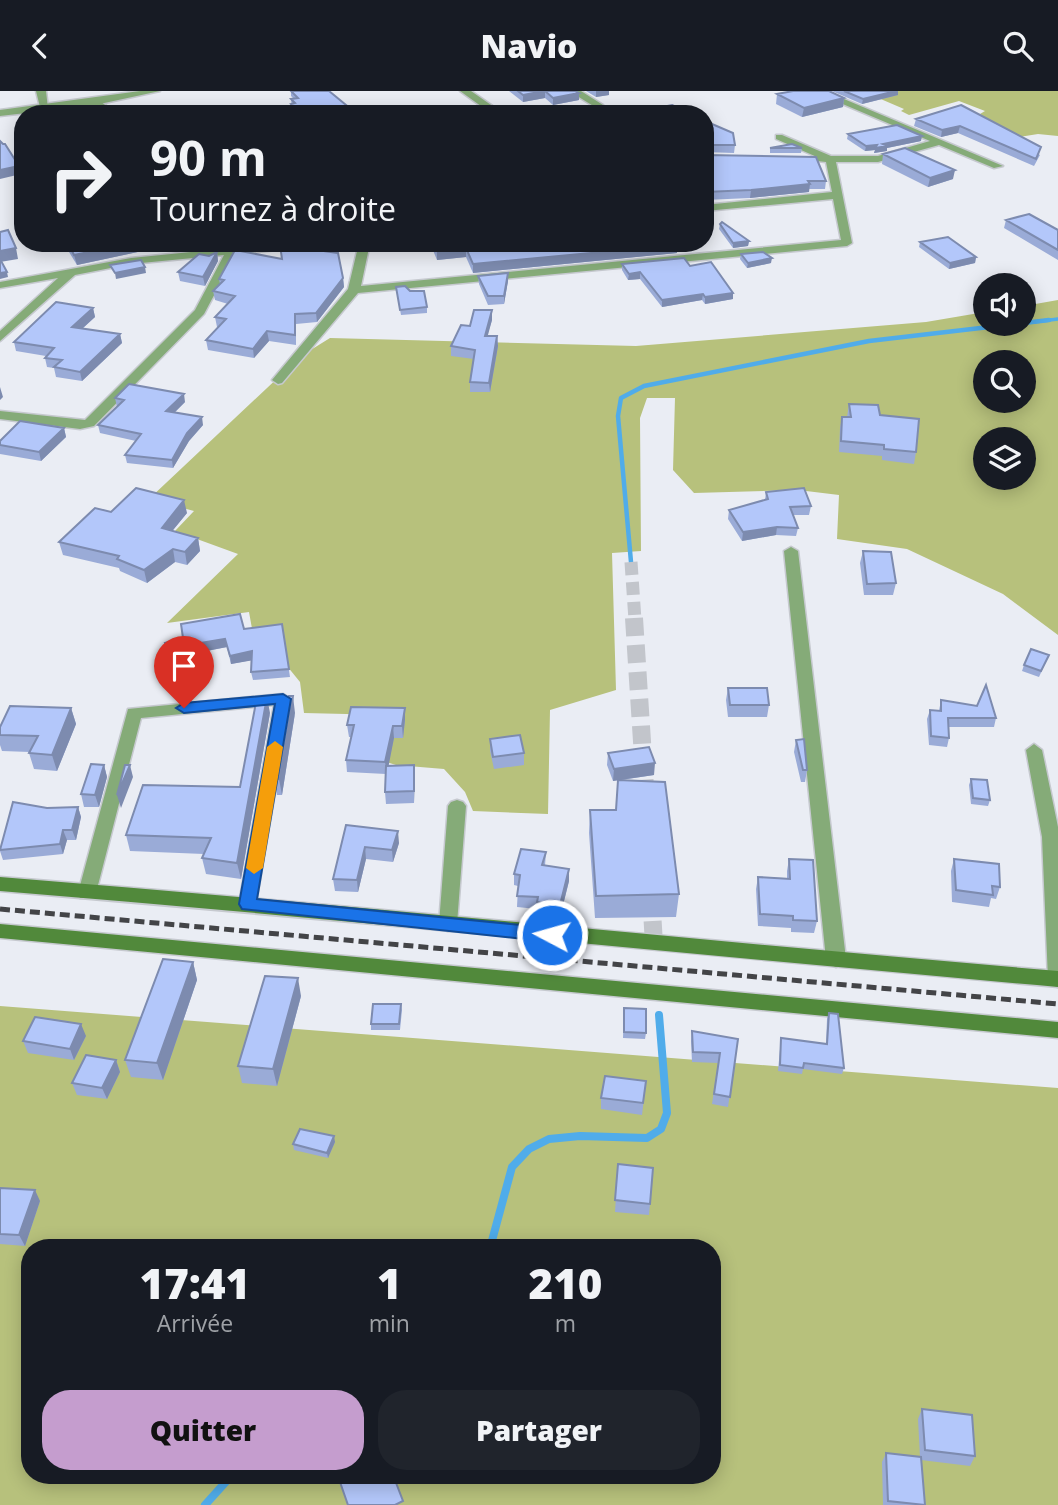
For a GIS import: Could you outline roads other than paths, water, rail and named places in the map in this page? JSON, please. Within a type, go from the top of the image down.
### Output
[{"type":"main road","points":[[0,884],[248,904],[1058,979]]},
{"type":"main road","points":[[0,931],[1058,1030]]},
{"type":"street","points":[[74,105],[155,91]]},
{"type":"street","points":[[465,91],[486,105]]},
{"type":"street","points":[[574,91],[598,105]]},
{"type":"street","points":[[817,91],[998,166]]},
{"type":"street","points":[[95,102],[100,105]]},
{"type":"street","points":[[779,137],[830,159]]},
{"type":"street","points":[[802,159],[878,159],[939,142]]},
{"type":"street","points":[[354,290],[848,243],[830,159]]},
{"type":"street","points":[[714,207],[837,195]]},
{"type":"street","points":[[0,285],[131,261],[222,252]]},
{"type":"street","points":[[0,415],[80,425],[89,423],[200,312],[231,252]]},
{"type":"street","points":[[278,380],[354,290],[363,252]]},
{"type":"street","points":[[0,337],[71,272]]},
{"type":"street","points":[[791,551],[836,959]]},
{"type":"street","points":[[87,893],[134,713],[283,699],[248,904]]},
{"type":"street","points":[[1034,750],[1055,838],[1058,979]]},
{"type":"street","points":[[448,924],[457,806]]},
{"type":"waterway","points":[[1036,322],[1058,319]]},
{"type":"waterway","points":[[1036,322],[1049,320]]},
{"type":"waterway","points":[[631,562],[618,416],[621,398],[644,386],[869,341],[973,329]]},
{"type":"waterway","points":[[492,1239],[512,1167],[529,1149],[549,1139],[580,1136],[647,1138],[661,1129],[667,1113],[659,1015]]},
{"type":"waterway","points":[[205,1505],[224,1484]]},
{"type":"tunnel","points":[[631,562],[635,620]]},
{"type":"tunnel","points":[[634,618],[646,803]]},
{"type":"tunnel","points":[[651,894],[654,944]]},
{"type":"railway","points":[[0,909],[1058,1004]]}]
